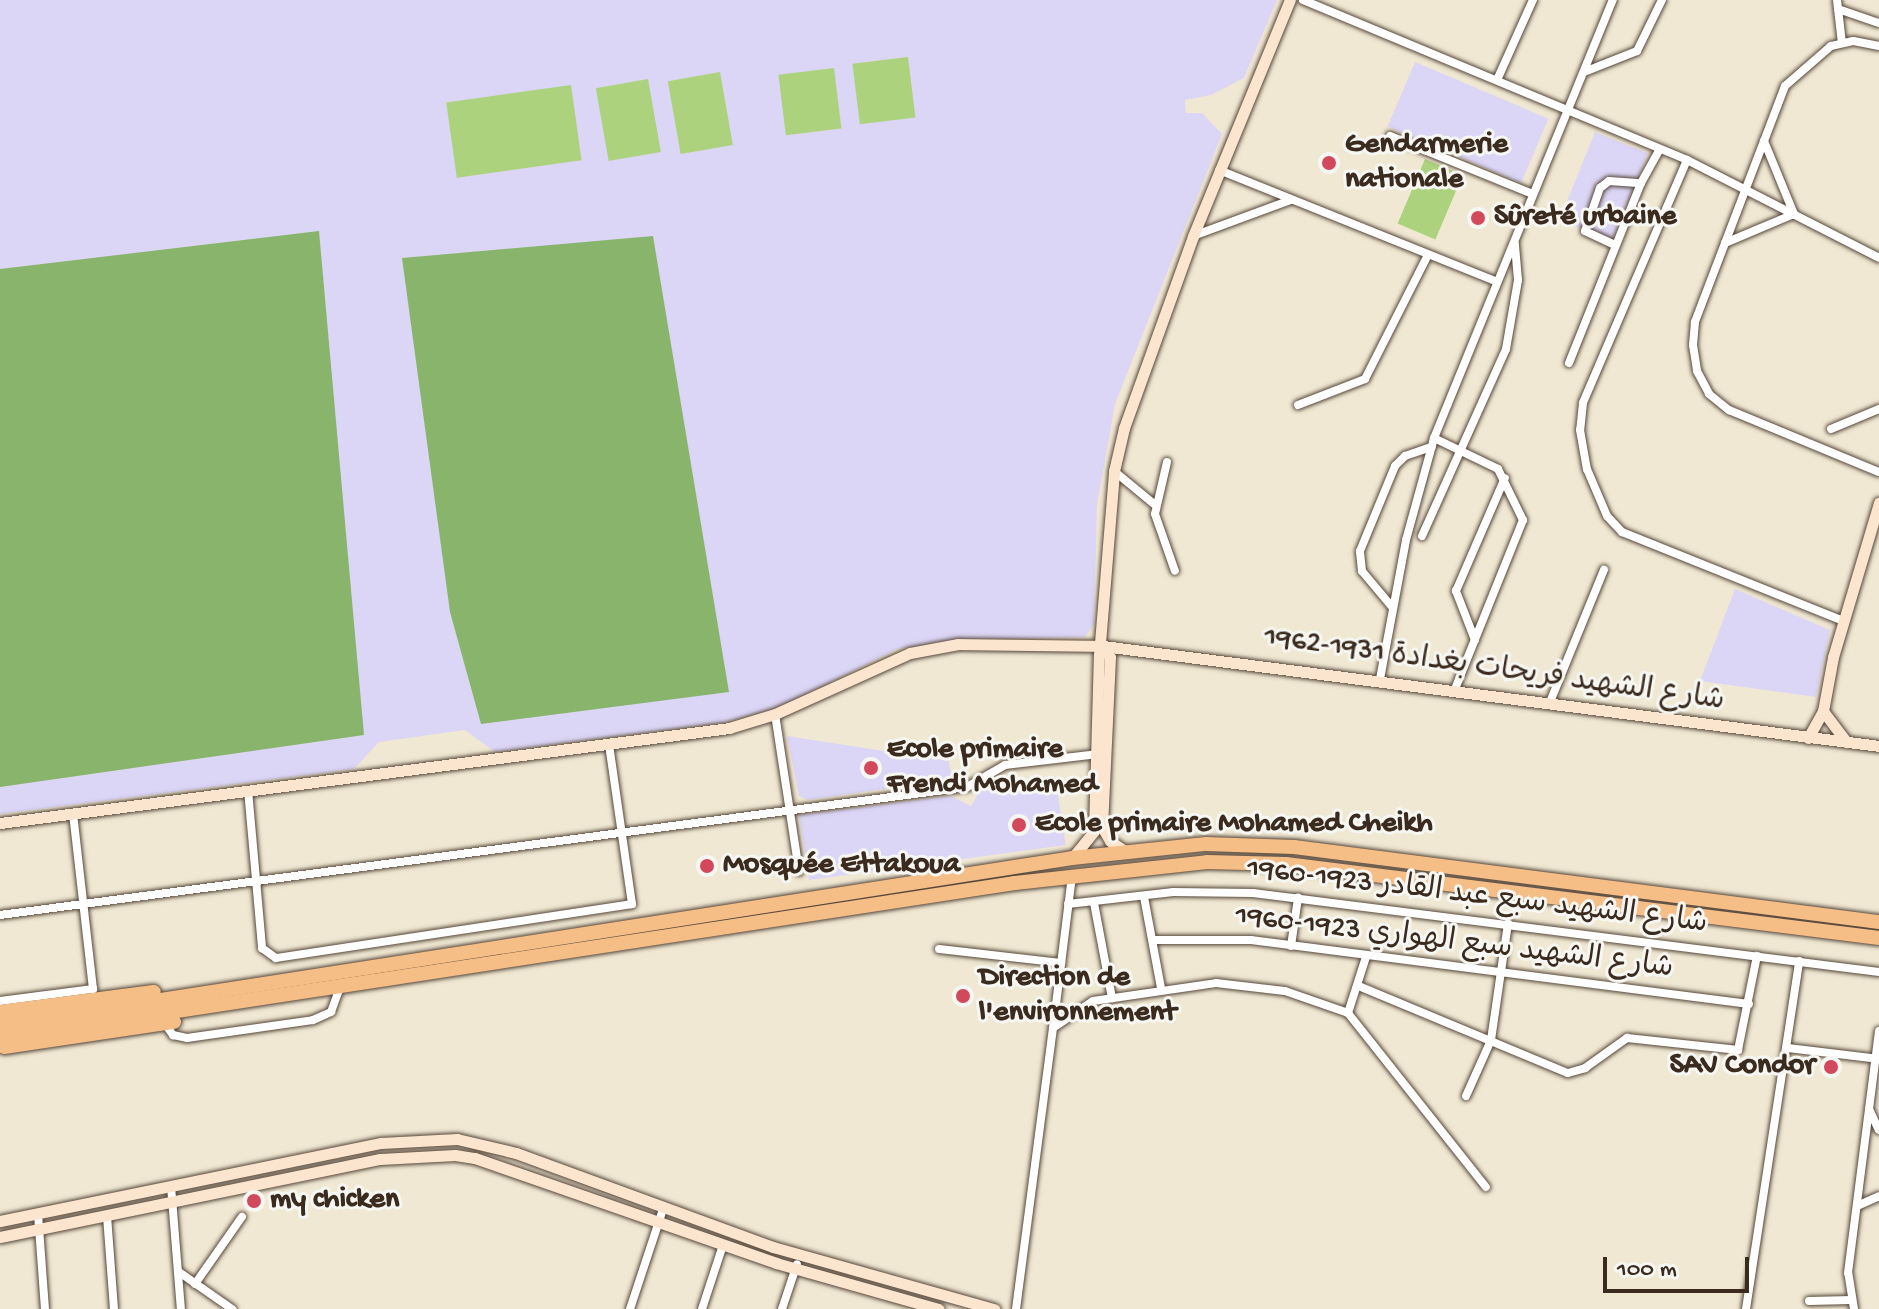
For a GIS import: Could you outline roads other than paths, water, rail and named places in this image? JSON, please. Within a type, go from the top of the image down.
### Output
[{"type":"highway","points":[[0,1025],[1072,858],[1206,844],[1294,847],[1879,922]]},
{"type":"highway","points":[[0,1038],[339,990],[1072,875],[1207,862],[1286,864],[1879,938]]},
{"type":"highway","points":[[0,1012],[246,979],[289,980]]},
{"type":"highway","points":[[0,1047],[165,1024],[231,1005]]},
{"type":"main road","points":[[1072,858],[1094,831],[1110,657],[1103,646],[1114,471],[1138,382],[1219,170],[1290,0]]},
{"type":"main road","points":[[1808,738],[1823,711],[1843,621],[1879,503]]},
{"type":"main road","name":"شارع الشهيد فريحات بغدادة 1931-1962","points":[[0,823],[729,728],[775,714],[886,663],[930,649],[1031,642],[1103,646],[1380,679],[1879,746]]},
{"type":"main road","points":[[1823,711],[1846,742]]},
{"type":"main road","points":[[1102,753],[1102,827],[1110,841],[1125,851]]},
{"type":"main road","points":[[0,1221],[381,1143],[457,1139],[516,1153],[663,1209],[800,1255],[994,1309]]},
{"type":"main road","points":[[0,1237],[380,1159],[430,1154],[475,1158],[723,1245],[939,1309]]},
{"type":"street","points":[[1303,0],[1687,160],[1879,258]]},
{"type":"street","points":[[1497,80],[1533,0]]},
{"type":"street","points":[[1380,679],[1393,608],[1432,443],[1613,0]]},
{"type":"street","points":[[1584,72],[1637,51],[1662,0]]},
{"type":"street","points":[[1838,4],[1879,23]]},
{"type":"street","points":[[1838,4],[1842,43]]},
{"type":"street","points":[[1879,46],[1842,43],[1796,71],[1764,140],[1695,322],[1697,371],[1709,394],[1750,420],[1879,472]]},
{"type":"street","points":[[1390,136],[1533,194]]},
{"type":"street","points":[[1764,140],[1794,214]]},
{"type":"street","points":[[1569,363],[1641,183],[1660,149]]},
{"type":"street","points":[[1687,160],[1583,403],[1580,430],[1587,469],[1601,506],[1622,532],[1843,621]]},
{"type":"street","points":[[1219,170],[1497,282]]},
{"type":"street","points":[[1615,245],[1585,231],[1600,188],[1609,181],[1641,183]]},
{"type":"street","points":[[1193,236],[1291,200]]},
{"type":"street","points":[[1725,243],[1794,214]]},
{"type":"street","points":[[1422,536],[1457,449],[1510,334],[1518,280],[1515,239]]},
{"type":"street","points":[[1298,405],[1365,379],[1428,255]]},
{"type":"street","points":[[1831,429],[1879,409]]},
{"type":"street","points":[[1393,608],[1362,571],[1360,551],[1395,466],[1405,456],[1432,443],[1457,449],[1505,478],[1523,525],[1455,689]]},
{"type":"street","points":[[1154,504],[1167,462]]},
{"type":"street","points":[[1114,471],[1154,504],[1175,571]]},
{"type":"street","points":[[1475,640],[1456,591],[1505,478]]},
{"type":"street","points":[[1550,702],[1604,570]]},
{"type":"street","points":[[775,714],[799,871]]},
{"type":"street","points":[[248,790],[262,948],[276,958],[632,904],[609,744]]},
{"type":"street","points":[[0,915],[967,787],[1005,765],[1102,753]]},
{"type":"street","points":[[0,1001],[93,989],[73,813]]},
{"type":"street","points":[[1016,1309],[1072,875]]},
{"type":"street","name":"شارع الشهيد سبع عبد القادر 1923-1960","points":[[1068,904],[1199,892],[1298,898],[1879,972]]},
{"type":"street","points":[[1144,897],[1161,988]]},
{"type":"street","points":[[1291,946],[1298,898]]},
{"type":"street","points":[[1094,903],[1112,998]]},
{"type":"street","points":[[1466,1096],[1491,1040],[1508,923]]},
{"type":"street","name":"شارع الشهيد سبع الهواري 1923-1960","points":[[1153,940],[1251,940],[1749,1004]]},
{"type":"street","points":[[939,949],[1061,963]]},
{"type":"street","points":[[1361,987],[1568,1073],[1585,1068],[1627,1038],[1725,1052],[1738,1050],[1744,1040],[1757,956]]},
{"type":"street","points":[[1348,1013],[1361,987],[1366,957]]},
{"type":"street","points":[[1746,1309],[1799,961]]},
{"type":"street","points":[[1053,1028],[1093,1001],[1161,988],[1216,983],[1285,991],[1348,1013],[1486,1187]]},
{"type":"street","points":[[165,1024],[173,1035],[187,1038],[313,1020],[331,1012],[339,990]]},
{"type":"street","points":[[1809,1301],[1852,1305],[1848,1273],[1879,1031]]},
{"type":"street","points":[[1788,1048],[1877,1059]]},
{"type":"street","points":[[1869,1109],[1879,1130]]},
{"type":"street","points":[[171,1186],[181,1309]]},
{"type":"street","points":[[1857,1206],[1879,1196]]},
{"type":"street","points":[[630,1309],[663,1209]]},
{"type":"street","points":[[38,1214],[45,1309]]},
{"type":"street","points":[[107,1216],[114,1309]]},
{"type":"street","points":[[195,1284],[242,1217]]},
{"type":"street","points":[[702,1309],[723,1245]]},
{"type":"street","points":[[782,1309],[800,1255]]},
{"type":"street","points":[[179,1272],[232,1309]]},
{"type":"place","name":"Gendarmerie nationale","points":[[1329,163]]},
{"type":"place","name":"Sûreté urbaine","points":[[1478,218]]},
{"type":"place","name":"Ecole primaire Frendi Mohamed","points":[[871,768]]},
{"type":"place","name":"Ecole primaire Mohamed Cheikh","points":[[1019,825]]},
{"type":"place","name":"Mosquée Ettakoua","points":[[707,866]]},
{"type":"place","name":"Direction de l'environnement","points":[[963,996]]},
{"type":"place","name":"SAV Condor","points":[[1831,1067]]},
{"type":"place","name":"my chicken","points":[[254,1201]]}]
